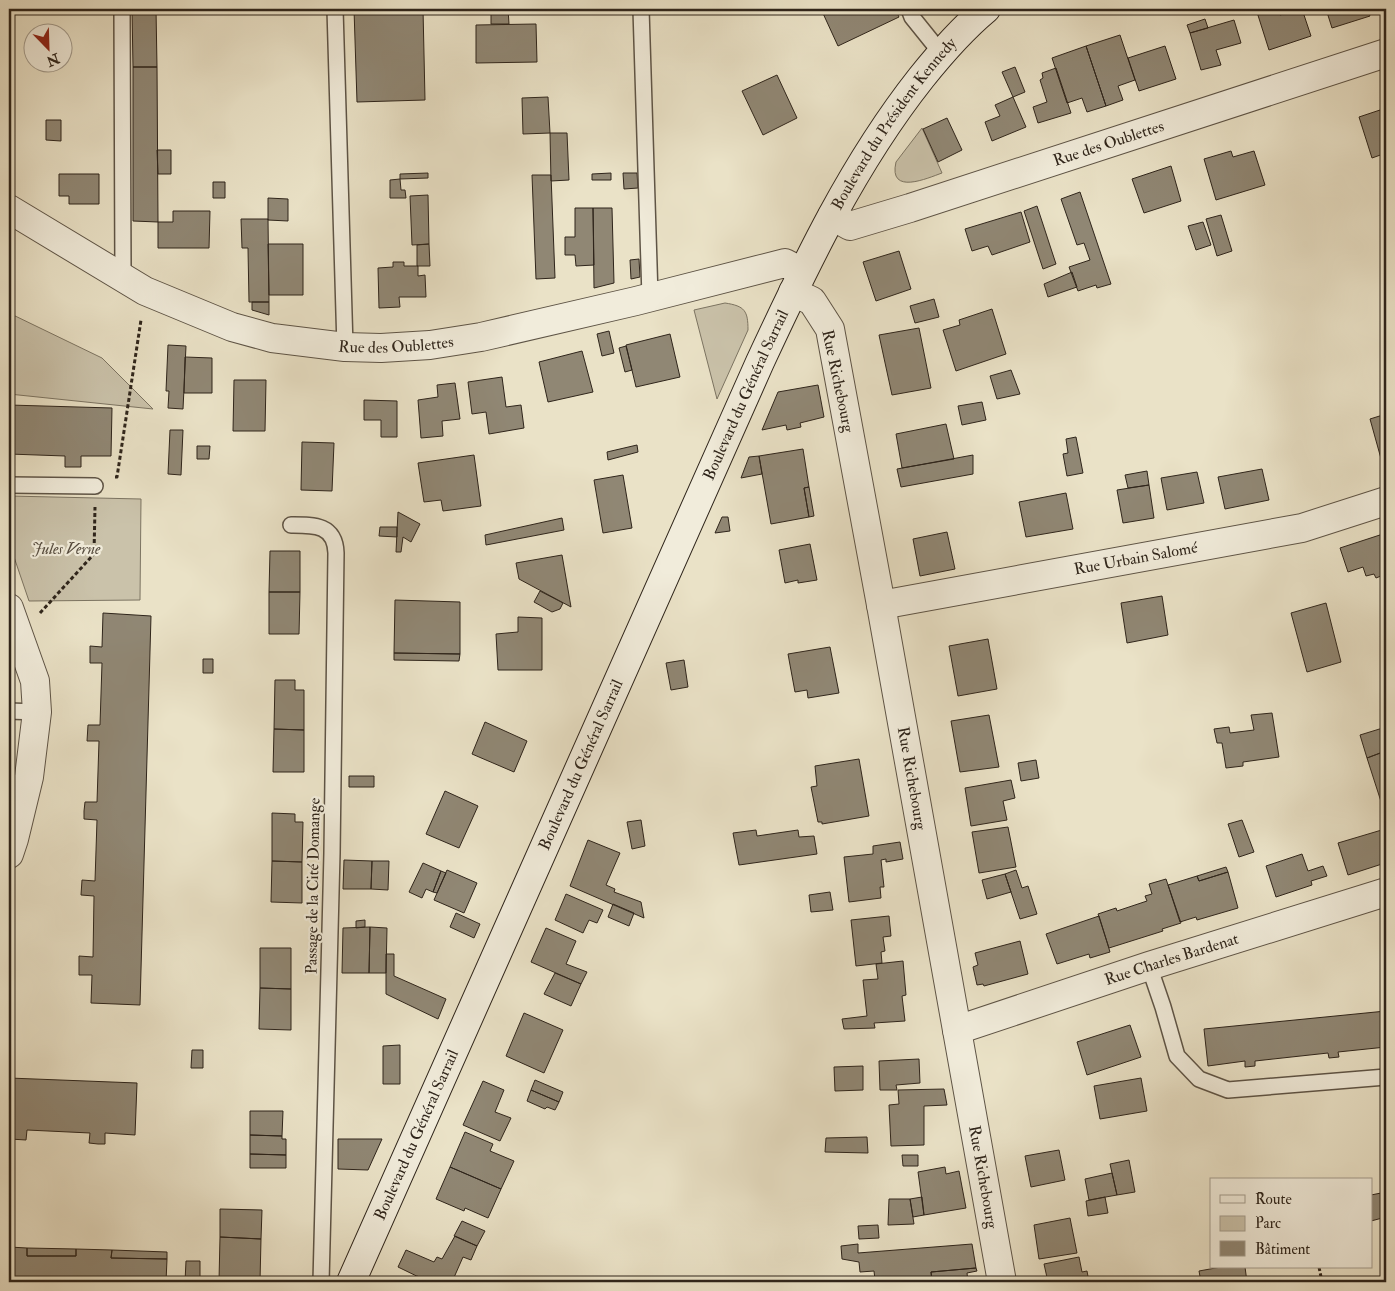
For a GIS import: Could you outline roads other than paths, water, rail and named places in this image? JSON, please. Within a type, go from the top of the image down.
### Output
[{"type":"street","name":"Boulevard du Président Kennedy","points":[[803,271],[865,158],[899,106],[941,53],[986,9]]},
{"type":"street","name":"Rue des Oublettes","points":[[832,216],[850,226],[1386,53]]},
{"type":"street","name":"Rue des Oublettes","points":[[9,209],[145,291],[232,327],[272,338],[345,347],[381,348],[430,345],[481,337],[785,264],[803,271]]},
{"type":"street","name":"Rue Richebourg","points":[[803,271],[812,301],[830,329],[882,605],[1002,1282]]},
{"type":"street","name":"Boulevard du Général Sarrail","points":[[351,1282],[760,362],[803,271]]},
{"type":"street","name":"Rue Urbain Salomé","points":[[882,605],[1302,528],[1386,501]]},
{"type":"street","points":[[9,608],[35,681],[37,712],[29,777],[9,854]]},
{"type":"street","name":"Rue Charles Bardenat","points":[[957,1030],[1150,966],[1386,892]]},
{"type":"lane","points":[[122,9],[123,276]]},
{"type":"lane","points":[[335,9],[345,347]]},
{"type":"lane","points":[[641,9],[650,297]]},
{"type":"lane","points":[[908,9],[912,17],[941,53]]},
{"type":"lane","points":[[9,484],[95,486]]},
{"type":"lane","name":"Passage de la Cité Domange","points":[[291,524],[320,526],[332,537],[336,553],[332,853],[321,1282]]},
{"type":"lane","points":[[9,711],[37,712]]},
{"type":"lane","points":[[1150,966],[1177,1056],[1199,1079],[1228,1090],[1386,1077]]},
{"type":"park label","name":"Jules Verne","points":[[66,549]]}]
